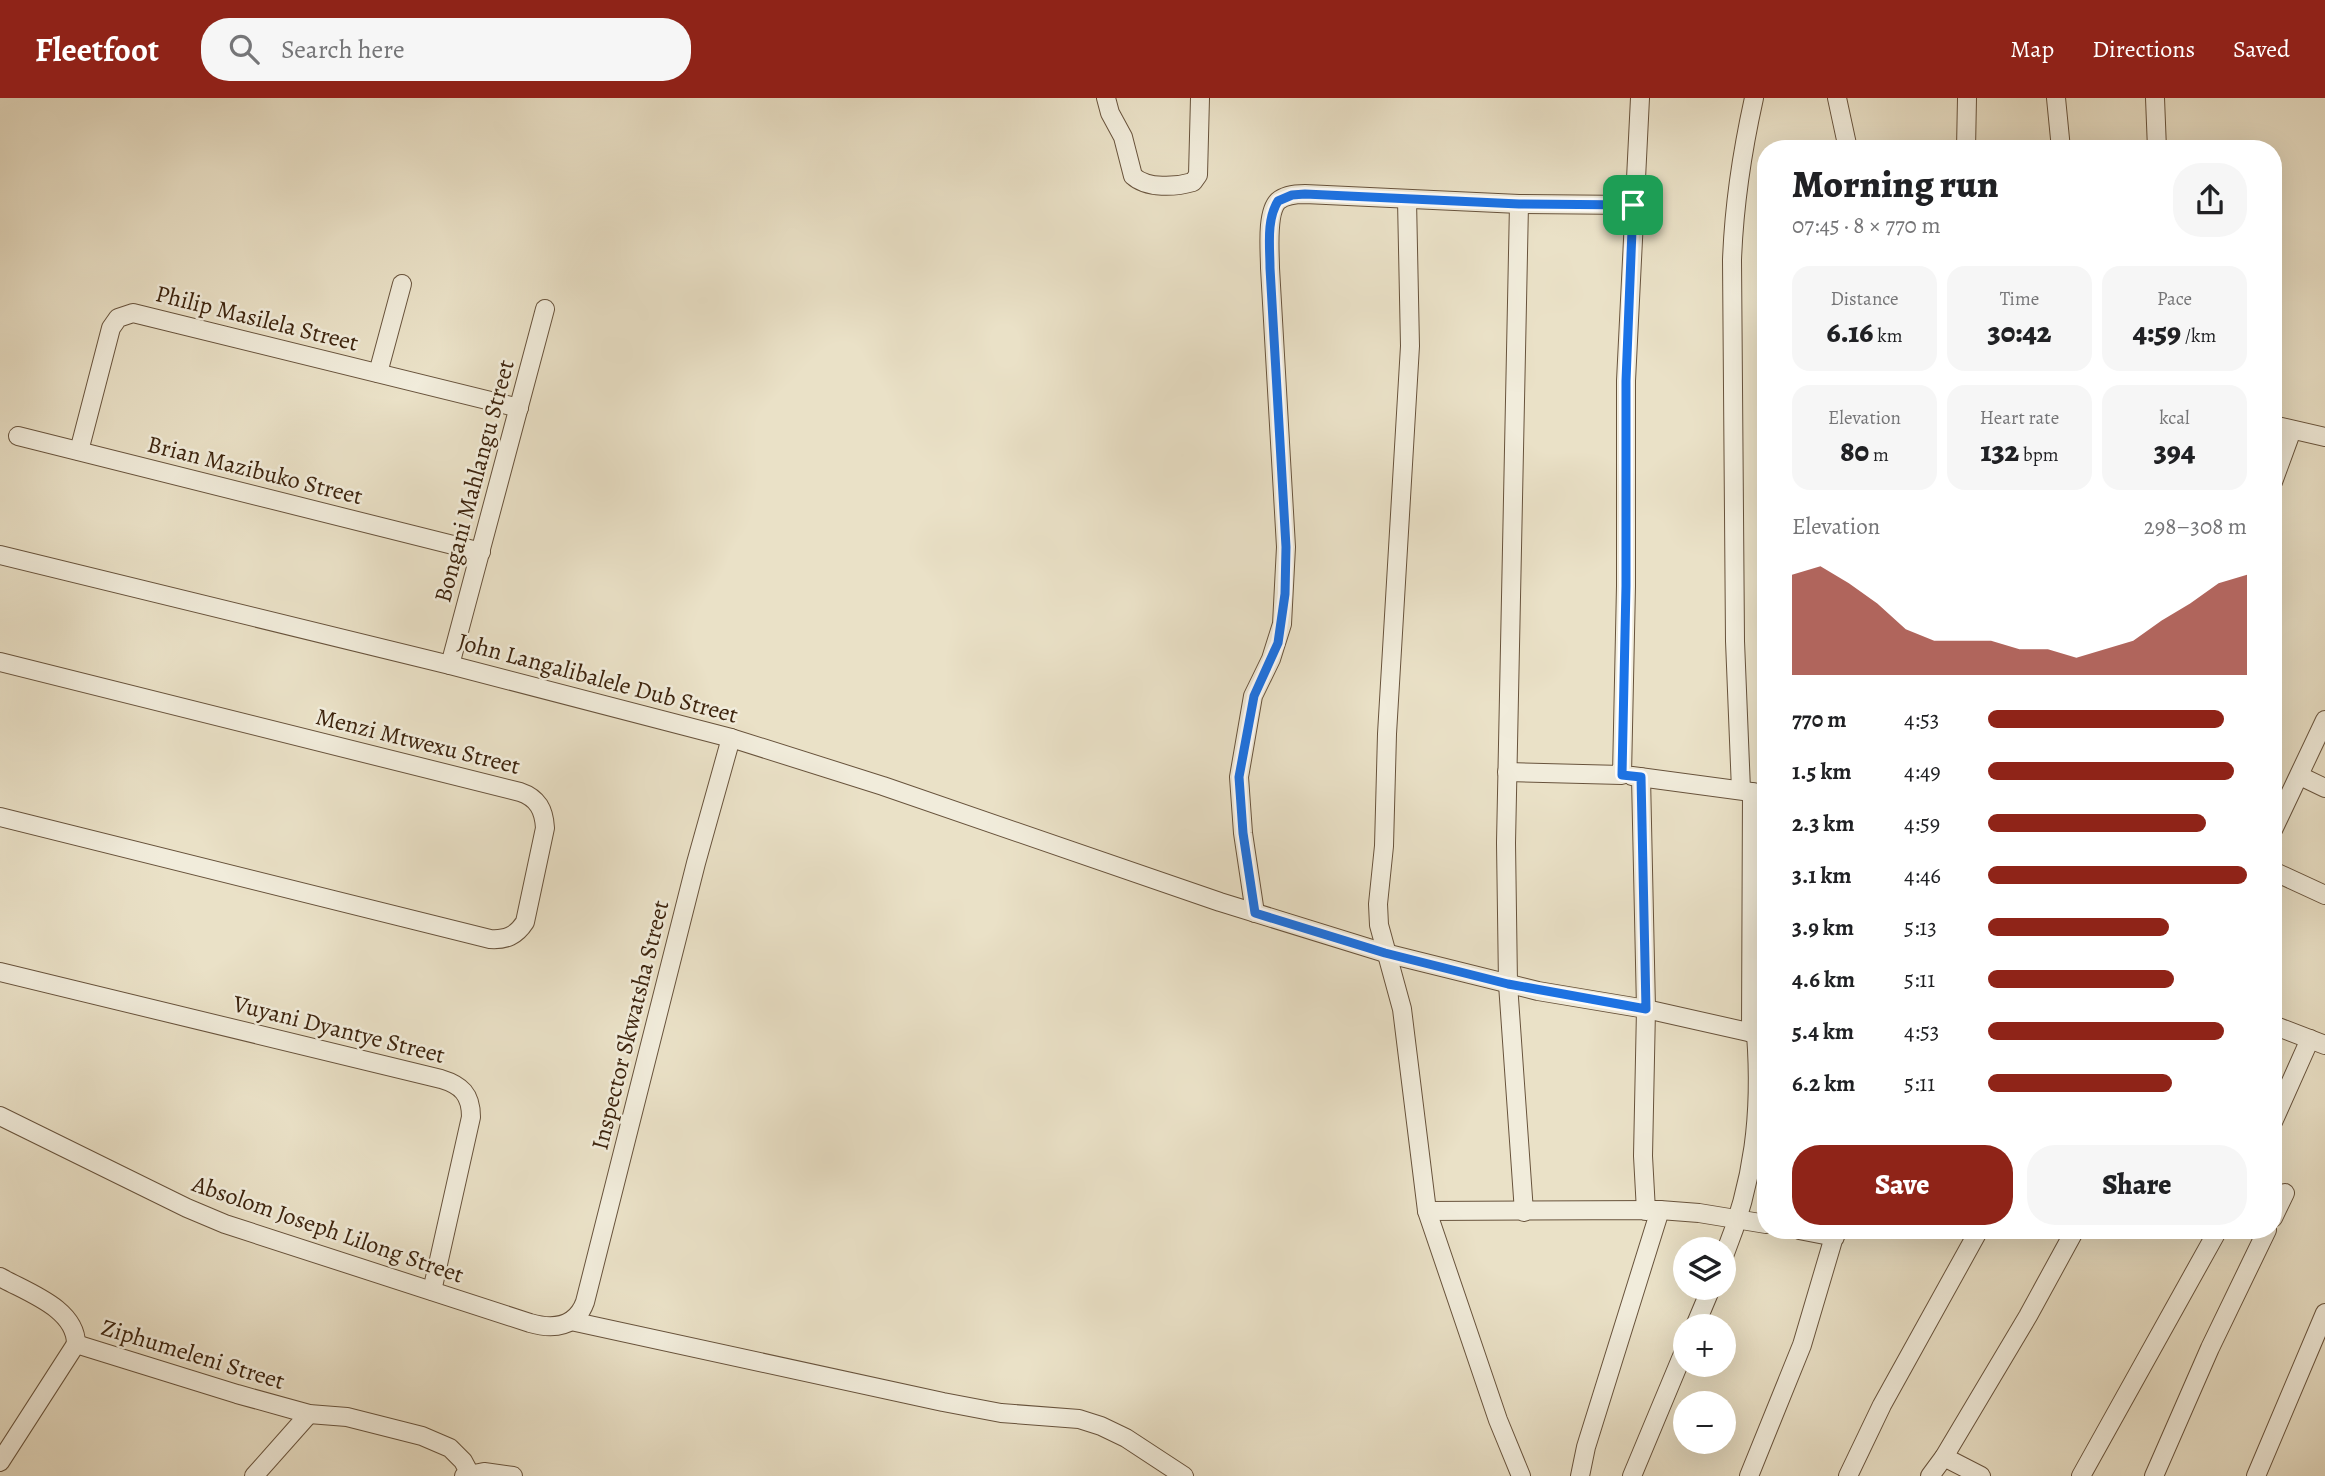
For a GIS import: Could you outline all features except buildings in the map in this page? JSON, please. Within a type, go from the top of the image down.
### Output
[{"type":"street","points":[[1106,98],[1110,113],[1124,136],[1133,176],[1143,183],[1164,185],[1193,182],[1198,175],[1200,98]]},
{"type":"street","points":[[1622,775],[1626,381],[1640,98]]},
{"type":"street","points":[[1754,98],[1734,208],[1732,260],[1735,641],[1753,792],[1757,986]]},
{"type":"street","points":[[1838,98],[1846,140]]},
{"type":"street","points":[[1966,140],[1967,98]]},
{"type":"street","points":[[2056,98],[2060,140]]},
{"type":"street","points":[[2155,98],[2157,140]]},
{"type":"street","points":[[1255,913],[1239,777],[1254,696],[1271,659],[1282,624],[1286,558],[1270,268],[1271,217],[1278,201],[1292,195],[1519,204],[1633,205]]},
{"type":"street","points":[[1407,200],[1410,346],[1387,734],[1379,926],[1402,1009],[1427,1211],[1498,1420],[1521,1476]]},
{"type":"street","points":[[1519,204],[1507,772],[1508,984],[1524,1212]]},
{"type":"street","points":[[378,373],[402,284]]},
{"type":"street","name":"Bongani Mahlangu Street","points":[[450,665],[545,309]]},
{"type":"street","name":"Philip Masilela Street","points":[[79,451],[111,328],[118,318],[125,315],[144,314],[519,408]]},
{"type":"street","points":[[2282,427],[2325,437]]},
{"type":"street","points":[[2282,457],[2292,430]]},
{"type":"street","name":"Brian Mazibuko Street","points":[[18,436],[481,552]]},
{"type":"street","name":"John Langalibalele Dub Street","points":[[0,555],[450,665],[731,738],[883,786],[1220,902],[1385,953],[1508,984],[1646,1009],[1757,1034]]},
{"type":"street","name":"Menzi Mtwexu Street","points":[[0,662],[520,792],[536,800],[543,814],[545,828],[525,922],[517,933],[489,939],[0,817]]},
{"type":"street","points":[[2282,812],[2325,720]]},
{"type":"street","name":"Inspector Skwatsha Street","points":[[571,1321],[582,1310],[585,1302],[696,863],[731,738]]},
{"type":"street","points":[[1507,772],[1622,775],[1753,792]]},
{"type":"street","points":[[2300,776],[2325,788]]},
{"type":"street","points":[[1580,1476],[1653,1211],[1643,1156],[1646,1009],[1641,777]]},
{"type":"street","points":[[2282,875],[2325,895]]},
{"type":"street","name":"Vuyani Dyantye Street","points":[[0,972],[441,1079],[461,1087],[470,1100],[471,1117],[432,1291]]},
{"type":"street","points":[[2282,1028],[2318,1042],[2282,1106]]},
{"type":"street","name":"Absolom Joseph Lilong Street","points":[[0,1116],[203,1216],[542,1326],[564,1325],[571,1321],[943,1402],[1001,1413],[1079,1419],[1126,1438],[1184,1476]]},
{"type":"street","points":[[1732,1237],[1739,1219],[1756,1137],[1757,1116]]},
{"type":"street","points":[[2282,1199],[2285,1193]]},
{"type":"street","points":[[1427,1211],[1653,1211],[1757,1222]]},
{"type":"street","points":[[1749,1476],[1802,1345],[1834,1239]]},
{"type":"street","points":[[1848,1476],[1882,1405],[1974,1239]]},
{"type":"street","points":[[1930,1476],[2028,1315],[2070,1239]]},
{"type":"street","points":[[2081,1476],[2213,1239]]},
{"type":"street","points":[[2154,1476],[2210,1348],[2263,1239]]},
{"type":"street","points":[[0,1277],[65,1316],[76,1334],[76,1344]]},
{"type":"street","points":[[2256,1476],[2325,1313]]},
{"type":"street","name":"Ziphumeleni Street","points":[[0,1462],[76,1344],[309,1414],[346,1417],[422,1436],[450,1447],[463,1461],[467,1475]]},
{"type":"street","points":[[1632,1476],[1673,1377]]},
{"type":"street","points":[[254,1476],[309,1414]]},
{"type":"street","points":[[1944,1457],[1981,1476]]},
{"type":"street","points":[[467,1475],[484,1472],[513,1476]]},
{"type":"route","points":[[1305,194],[1519,204],[1633,205],[1626,381],[1622,775],[1641,777],[1646,1009],[1508,984],[1385,953],[1255,913],[1239,793],[1241,760],[1254,696],[1278,643],[1285,594],[1286,547],[1270,268],[1271,217],[1278,201],[1292,195],[1305,194]]}]
